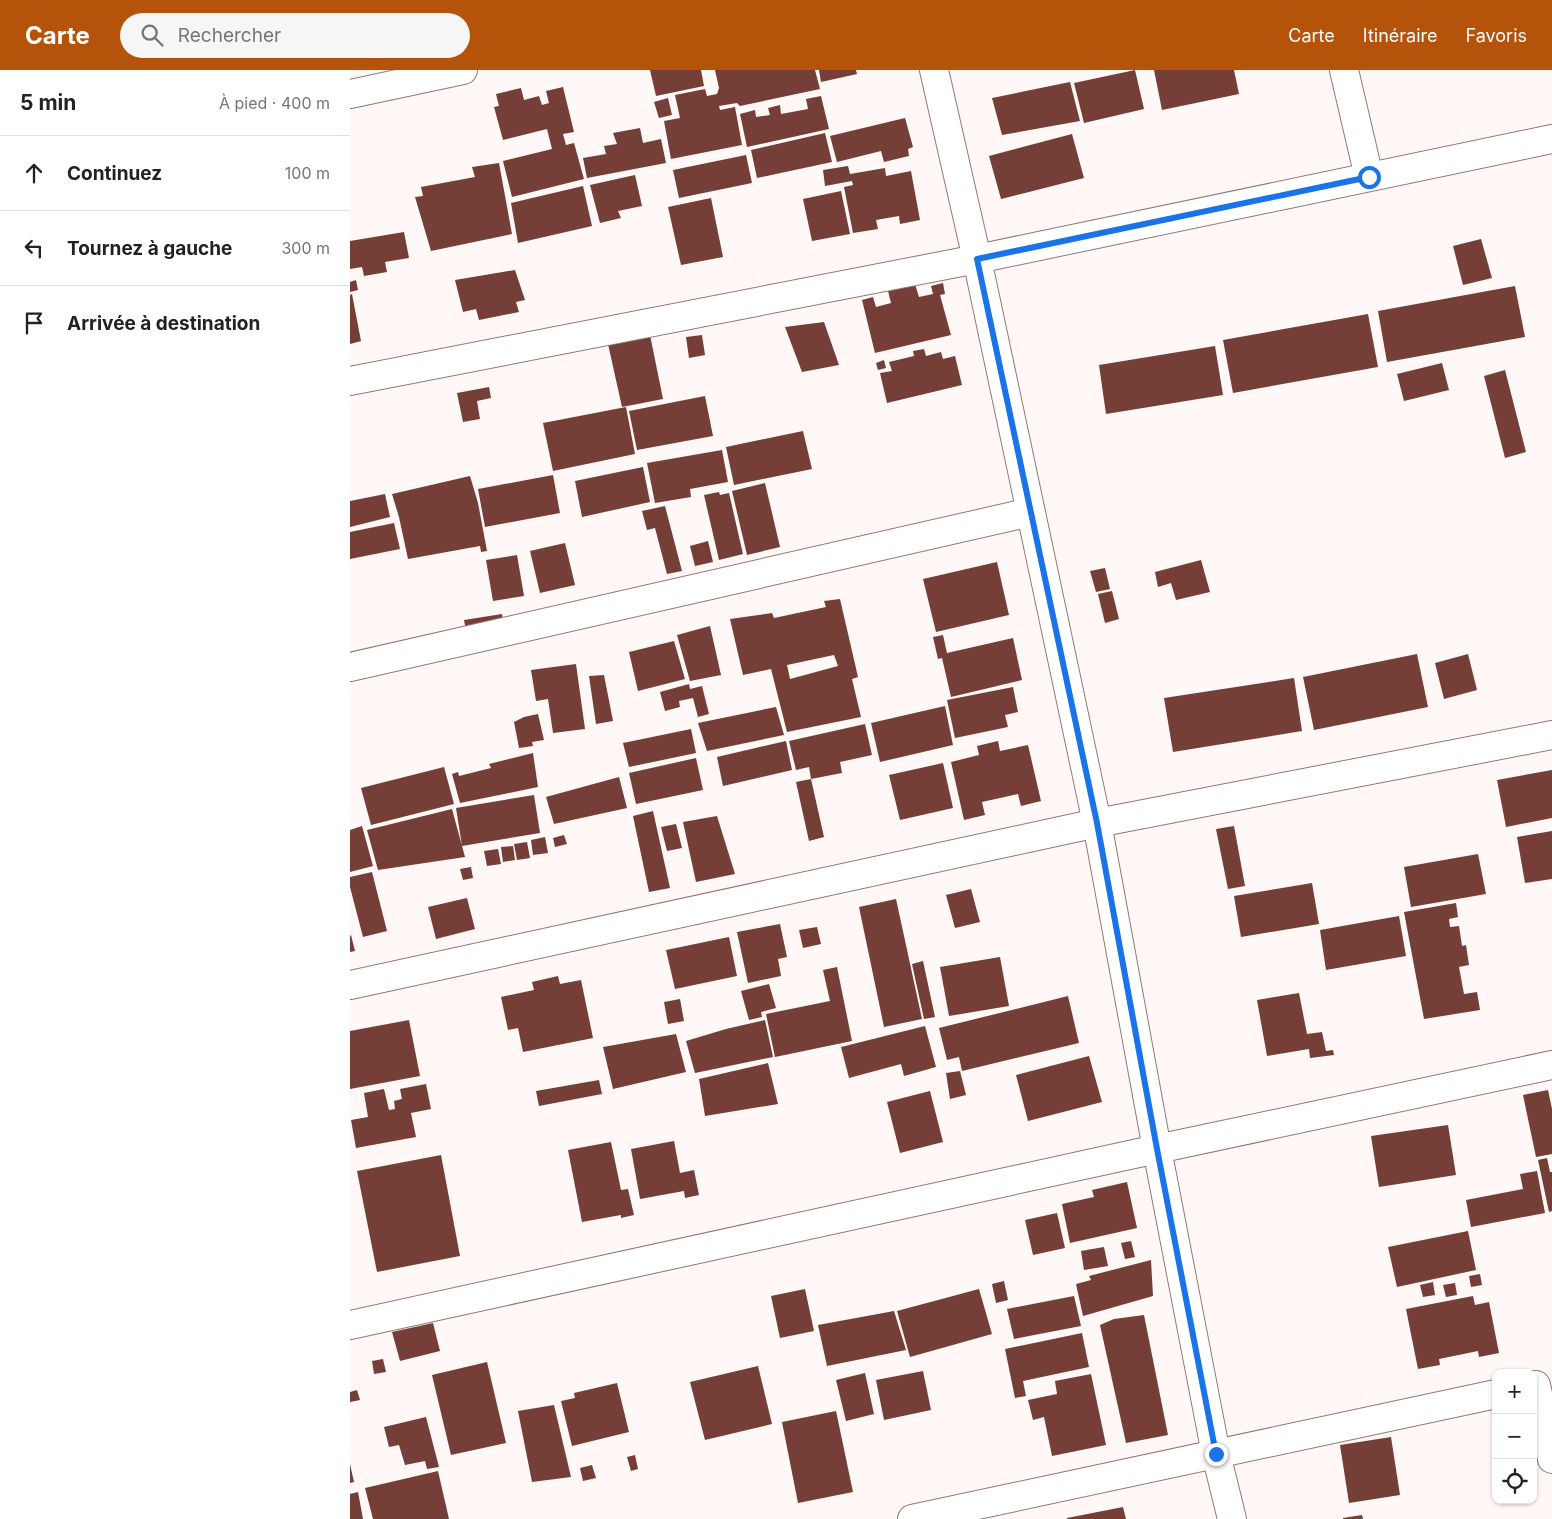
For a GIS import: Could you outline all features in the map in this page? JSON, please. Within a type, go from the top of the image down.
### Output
[{"type":"street","points":[[350,94],[463,70]]},
{"type":"street","points":[[934,70],[977,259],[1097,823],[1216,1454],[1232,1519]]},
{"type":"street","points":[[1344,70],[1369,177]]},
{"type":"street","points":[[350,381],[977,259],[1552,139]]},
{"type":"street","points":[[350,667],[1031,512]]},
{"type":"street","points":[[350,985],[1097,823],[1552,735]]},
{"type":"street","points":[[350,1325],[1157,1149],[1552,1066]]},
{"type":"street","points":[[1540,1384],[1552,1459]]},
{"type":"street","points":[[912,1519],[1492,1395]]},
{"type":"building","points":[[650,70],[701,70],[704,86],[656,96]]},
{"type":"building","points":[[715,70],[815,70],[820,89],[740,106],[737,103],[719,106],[720,110],[735,107],[742,145],[671,159],[664,121],[680,118],[675,95],[705,89],[707,96],[717,94],[719,88]]},
{"type":"building","points":[[819,70],[856,70],[857,74],[821,82]]},
{"type":"building","points":[[1135,70],[1144,109],[1084,123],[1074,83]]},
{"type":"building","points":[[1154,70],[1234,70],[1239,94],[1162,110]]},
{"type":"building","points":[[1070,82],[1080,121],[1002,135],[992,98]]},
{"type":"building","points":[[563,87],[574,132],[563,134],[566,145],[574,143],[584,179],[512,197],[503,161],[552,149],[547,129],[503,140],[494,107],[499,106],[496,94],[521,88],[524,100],[539,96],[542,105],[549,103],[546,91]]},
{"type":"building","points":[[821,96],[829,129],[747,147],[740,114],[755,110],[756,117],[770,115],[768,108],[780,105],[781,114],[808,109],[806,99]]},
{"type":"building","points":[[668,98],[672,115],[659,118],[654,102]]},
{"type":"building","points":[[905,118],[913,147],[908,149],[909,156],[884,162],[881,151],[837,162],[830,136]]},
{"type":"building","points":[[640,128],[643,143],[661,139],[666,163],[587,178],[583,158],[606,154],[604,146],[617,144],[613,133]]},
{"type":"building","points":[[825,133],[832,162],[757,178],[751,150]]},
{"type":"building","points":[[1072,134],[1084,178],[1001,199],[989,156]]},
{"type":"building","points":[[746,155],[752,183],[679,198],[673,170]]},
{"type":"building","points":[[499,163],[512,234],[431,251],[415,197],[423,196],[421,187],[475,177],[472,167]]},
{"type":"building","points":[[848,166],[850,174],[885,168],[886,176],[911,171],[920,220],[900,224],[899,216],[876,220],[878,229],[853,233],[844,187],[853,185],[852,181],[825,186],[823,170]]},
{"type":"building","points":[[635,175],[642,206],[618,211],[621,218],[600,223],[590,185]]},
{"type":"building","points":[[583,186],[592,226],[518,243],[511,203]]},
{"type":"building","points":[[841,191],[850,234],[812,241],[803,199]]},
{"type":"building","points":[[711,198],[723,257],[681,265],[668,207]]},
{"type":"building","points":[[404,232],[409,258],[385,262],[387,272],[364,276],[362,267],[350,269],[350,241]]},
{"type":"building","points":[[1481,239],[1492,278],[1463,285],[1453,246]]},
{"type":"building","points":[[515,270],[525,300],[516,302],[519,312],[479,320],[476,309],[463,312],[455,280]]},
{"type":"building","points":[[356,280],[358,290],[350,292],[350,282]]},
{"type":"building","points":[[943,283],[945,294],[940,295],[951,335],[875,353],[862,300],[873,297],[876,307],[891,303],[888,291],[915,284],[919,297],[933,294],[931,286]]},
{"type":"building","points":[[1515,286],[1525,337],[1387,362],[1378,311]]},
{"type":"building","points":[[352,294],[361,341],[350,344],[350,295]]},
{"type":"building","points":[[1368,314],[1378,367],[1233,393],[1223,340]]},
{"type":"building","points":[[824,322],[839,365],[802,372],[785,327]]},
{"type":"building","points":[[650,335],[663,399],[622,407],[608,344]]},
{"type":"building","points":[[702,335],[705,355],[689,358],[686,337]]},
{"type":"building","points":[[1215,346],[1223,395],[1106,414],[1099,365]]},
{"type":"building","points":[[924,349],[926,356],[941,352],[943,359],[955,356],[962,385],[887,403],[880,373],[892,371],[889,362],[914,356],[913,351]]},
{"type":"building","points":[[884,360],[886,368],[878,370],[876,363]]},
{"type":"building","points":[[1442,363],[1449,390],[1404,401],[1397,374]]},
{"type":"building","points":[[1505,370],[1526,452],[1505,458],[1484,376]]},
{"type":"building","points":[[489,387],[491,398],[477,401],[480,419],[463,422],[457,393]]},
{"type":"building","points":[[705,396],[713,436],[637,450],[629,411]]},
{"type":"building","points":[[626,407],[635,454],[553,471],[543,423]]},
{"type":"building","points":[[803,431],[812,469],[734,485],[726,447]]},
{"type":"building","points":[[722,450],[728,482],[690,489],[691,497],[655,503],[647,463]]},
{"type":"building","points":[[643,467],[650,502],[582,517],[575,481]]},
{"type":"building","points":[[553,475],[560,513],[485,527],[478,489]]},
{"type":"building","points":[[470,476],[478,503],[487,551],[481,552],[480,546],[408,559],[392,494]]},
{"type":"building","points":[[765,483],[780,547],[747,555],[732,491]]},
{"type":"building","points":[[719,492],[720,495],[729,493],[743,554],[719,560],[704,495]]},
{"type":"building","points":[[385,494],[390,517],[350,527],[350,501]]},
{"type":"building","points":[[665,506],[682,571],[667,574],[655,528],[647,530],[642,511]]},
{"type":"building","points":[[394,523],[400,549],[350,559],[350,532]]},
{"type":"building","points":[[708,541],[713,562],[695,566],[690,546]]},
{"type":"building","points":[[565,543],[575,585],[540,593],[530,551]]},
{"type":"building","points":[[517,555],[524,596],[493,601],[486,560]]},
{"type":"building","points":[[1201,560],[1210,592],[1176,600],[1171,583],[1158,587],[1155,572]]},
{"type":"building","points":[[997,562],[1009,615],[936,632],[923,579]]},
{"type":"building","points":[[1105,568],[1110,589],[1096,592],[1090,571]]},
{"type":"building","points":[[1112,591],[1119,619],[1105,623],[1098,594]]},
{"type":"building","points":[[840,599],[858,677],[852,679],[861,717],[787,732],[771,669],[743,675],[730,619],[772,613],[774,618],[826,607],[824,601]],"holes":[[[834,655],[838,666],[790,679],[787,665]]]},
{"type":"building","points":[[502,614],[504,625],[466,631],[464,620]]},
{"type":"building","points":[[710,626],[721,675],[690,681],[677,635]]},
{"type":"building","points":[[943,635],[947,653],[1013,638],[1022,680],[951,697],[942,658],[938,659],[933,637]]},
{"type":"building","points":[[674,641],[685,679],[638,691],[629,652]]},
{"type":"building","points":[[1417,654],[1428,707],[1314,730],[1303,677]]},
{"type":"building","points":[[1468,654],[1477,690],[1444,699],[1435,663]]},
{"type":"building","points":[[576,664],[585,729],[553,733],[548,699],[536,701],[531,670]]},
{"type":"building","points":[[604,675],[613,721],[596,724],[589,676]]},
{"type":"building","points":[[1294,678],[1302,731],[1173,752],[1164,698]]},
{"type":"building","points":[[689,684],[690,689],[702,686],[709,714],[698,717],[693,698],[679,701],[680,707],[665,711],[660,692]]},
{"type":"building","points":[[1013,687],[1018,712],[1005,715],[1008,727],[955,738],[947,700]]},
{"type":"building","points":[[945,706],[953,745],[880,762],[871,723]]},
{"type":"building","points":[[776,707],[784,735],[707,751],[698,723]]},
{"type":"building","points":[[538,714],[544,740],[532,742],[533,746],[519,748],[514,722],[524,717]]},
{"type":"building","points":[[865,724],[872,755],[840,762],[842,773],[811,779],[809,767],[796,770],[789,741]]},
{"type":"building","points":[[691,729],[696,753],[629,767],[623,743]]},
{"type":"building","points":[[786,741],[792,770],[723,786],[717,757]]},
{"type":"building","points":[[998,741],[1000,751],[1028,745],[1041,801],[1021,806],[1018,794],[982,802],[985,815],[964,820],[951,762],[979,755],[977,746]]},
{"type":"building","points":[[533,753],[538,787],[460,803],[452,774],[458,772],[459,776],[491,768],[489,764]]},
{"type":"building","points":[[696,758],[703,790],[636,804],[629,773]]},
{"type":"building","points":[[943,763],[953,808],[900,820],[889,775]]},
{"type":"building","points":[[444,767],[454,804],[371,825],[361,788]]},
{"type":"building","points":[[1552,770],[1552,818],[1506,827],[1497,780]]},
{"type":"building","points":[[619,777],[627,808],[554,824],[546,797]]},
{"type":"building","points":[[811,779],[824,837],[809,841],[796,782]]},
{"type":"building","points":[[534,795],[540,833],[462,846],[456,808]]},
{"type":"building","points":[[452,809],[465,857],[378,870],[367,830]]},
{"type":"building","points":[[653,811],[670,888],[649,892],[633,816]]},
{"type":"building","points":[[717,816],[735,874],[696,882],[683,822]]},
{"type":"building","points":[[676,824],[682,848],[667,851],[661,827]]},
{"type":"building","points":[[362,826],[373,866],[350,872],[350,830]]},
{"type":"building","points":[[1234,826],[1245,886],[1228,889],[1216,829]]},
{"type":"building","points":[[1552,831],[1552,879],[1525,883],[1517,837]]},
{"type":"building","points":[[564,835],[567,844],[555,847],[553,838]]},
{"type":"building","points":[[545,837],[548,853],[533,855],[531,840]]},
{"type":"building","points":[[527,842],[530,858],[517,860],[514,844]]},
{"type":"building","points":[[513,846],[515,860],[503,862],[501,847]]},
{"type":"building","points":[[498,849],[501,864],[487,866],[484,851]]},
{"type":"building","points":[[1478,854],[1486,894],[1411,907],[1404,867]]},
{"type":"building","points":[[471,867],[473,878],[463,880],[460,869]]},
{"type":"building","points":[[372,872],[387,931],[363,937],[350,887],[350,877]]},
{"type":"building","points":[[1312,883],[1319,924],[1241,937],[1234,896]]},
{"type":"building","points":[[971,889],[980,922],[955,928],[946,895]]},
{"type":"building","points":[[467,898],[475,929],[436,939],[428,907]]},
{"type":"building","points":[[896,899],[922,1019],[884,1027],[859,907]]},
{"type":"building","points":[[1456,903],[1458,917],[1449,919],[1450,927],[1459,926],[1462,946],[1466,945],[1469,965],[1459,967],[1464,994],[1477,992],[1480,1010],[1424,1019],[1404,912]]},
{"type":"building","points":[[1399,916],[1406,956],[1326,970],[1320,930]]},
{"type":"building","points":[[780,924],[787,957],[778,959],[781,976],[748,983],[737,932]]},
{"type":"building","points":[[817,927],[821,944],[803,948],[799,930]]},
{"type":"building","points":[[350,936],[355,951],[350,952]]},
{"type":"building","points":[[729,937],[737,976],[675,989],[666,950]]},
{"type":"building","points":[[1000,957],[1009,1006],[949,1016],[940,967]]},
{"type":"building","points":[[923,961],[935,1017],[924,1019],[912,964]]},
{"type":"building","points":[[837,967],[852,1041],[775,1057],[766,1014],[830,1001],[823,970]]},
{"type":"building","points":[[558,976],[560,984],[581,980],[593,1038],[523,1052],[518,1028],[508,1030],[501,997],[534,990],[532,982]]},
{"type":"building","points":[[769,984],[776,1008],[761,1012],[762,1017],[749,1020],[741,991]]},
{"type":"building","points":[[1299,993],[1307,1034],[1322,1032],[1326,1051],[1333,1050],[1334,1055],[1310,1058],[1309,1049],[1267,1056],[1257,1000]]},
{"type":"building","points":[[1068,996],[1079,1043],[962,1071],[959,1057],[947,1060],[939,1028]]},
{"type":"building","points":[[680,999],[684,1021],[668,1024],[664,1002]]},
{"type":"building","points":[[409,1020],[420,1076],[350,1089],[350,1031]]},
{"type":"building","points":[[765,1020],[773,1057],[695,1073],[686,1041]]},
{"type":"building","points":[[925,1026],[936,1067],[904,1076],[901,1064],[849,1078],[841,1047]]},
{"type":"building","points":[[676,1034],[686,1072],[613,1089],[603,1047]]},
{"type":"building","points":[[1089,1056],[1102,1102],[1028,1121],[1016,1075]]},
{"type":"building","points":[[768,1063],[778,1104],[705,1116],[699,1079]]},
{"type":"building","points":[[960,1071],[966,1095],[950,1099],[946,1073]]},
{"type":"building","points":[[599,1080],[602,1094],[539,1106],[536,1091]]},
{"type":"building","points":[[426,1084],[431,1109],[411,1113],[416,1137],[356,1148],[351,1120],[368,1117],[364,1093],[384,1089],[389,1110],[395,1109],[394,1101],[402,1099],[400,1089]]},
{"type":"building","points":[[1548,1090],[1552,1109],[1552,1154],[1536,1157],[1523,1095]]},
{"type":"building","points":[[930,1091],[943,1142],[900,1153],[887,1102]]},
{"type":"building","points":[[1448,1125],[1456,1175],[1379,1187],[1371,1136]]},
{"type":"building","points":[[674,1141],[680,1173],[694,1170],[699,1195],[685,1198],[684,1191],[640,1199],[631,1149]]},
{"type":"building","points":[[611,1142],[621,1190],[628,1189],[634,1215],[621,1218],[621,1215],[582,1222],[568,1150]]},
{"type":"building","points":[[441,1155],[460,1256],[377,1272],[357,1171]]},
{"type":"building","points":[[1547,1158],[1550,1172],[1552,1172],[1552,1211],[1549,1212],[1538,1160]]},
{"type":"building","points":[[1537,1171],[1545,1213],[1471,1227],[1466,1200],[1523,1189],[1520,1174]]},
{"type":"building","points":[[1127,1182],[1137,1228],[1070,1243],[1062,1204],[1094,1197],[1092,1190]]},
{"type":"building","points":[[1057,1213],[1065,1248],[1033,1255],[1025,1220]]},
{"type":"building","points":[[1468,1231],[1476,1270],[1397,1287],[1388,1247]]},
{"type":"building","points":[[1131,1241],[1135,1257],[1125,1259],[1121,1243]]},
{"type":"building","points":[[1104,1247],[1108,1266],[1084,1270],[1081,1251]]},
{"type":"building","points":[[1151,1260],[1153,1296],[1083,1316],[1076,1284],[1091,1280],[1089,1276]]},
{"type":"building","points":[[1480,1274],[1482,1285],[1471,1287],[1469,1276]]},
{"type":"building","points":[[1004,1281],[1008,1300],[996,1303],[992,1284]]},
{"type":"building","points":[[1433,1282],[1435,1295],[1423,1297],[1420,1285]]},
{"type":"building","points":[[1455,1283],[1457,1295],[1446,1297],[1443,1285]]},
{"type":"building","points":[[805,1289],[814,1331],[780,1338],[771,1296]]},
{"type":"building","points":[[979,1289],[992,1334],[910,1357],[897,1311]]},
{"type":"building","points":[[1074,1296],[1081,1326],[1014,1339],[1007,1309]]},
{"type":"building","points":[[1473,1296],[1475,1305],[1489,1302],[1499,1353],[1479,1357],[1478,1351],[1439,1359],[1440,1365],[1418,1369],[1406,1309]]},
{"type":"building","points":[[894,1311],[906,1350],[827,1366],[818,1325]]},
{"type":"building","points":[[1144,1315],[1168,1435],[1126,1443],[1100,1325],[1114,1319]]},
{"type":"building","points":[[433,1323],[440,1351],[400,1361],[392,1332]]},
{"type":"building","points":[[1082,1333],[1089,1367],[1023,1381],[1026,1396],[1015,1398],[1005,1349]]},
{"type":"building","points":[[383,1359],[386,1372],[374,1374],[372,1361]]},
{"type":"building","points":[[487,1362],[506,1443],[451,1455],[432,1375]]},
{"type":"building","points":[[758,1366],[772,1424],[705,1440],[690,1382]]},
{"type":"building","points":[[923,1371],[931,1410],[884,1420],[876,1380]]},
{"type":"building","points":[[865,1373],[874,1414],[846,1421],[836,1380]]},
{"type":"building","points":[[1091,1374],[1106,1445],[1052,1456],[1044,1417],[1033,1420],[1028,1400],[1057,1394],[1055,1381]]},
{"type":"building","points":[[617,1383],[629,1432],[572,1446],[561,1401],[575,1398],[574,1393]]},
{"type":"building","points":[[357,1390],[360,1400],[350,1402],[350,1392]]},
{"type":"building","points":[[554,1405],[571,1477],[532,1482],[518,1411]]},
{"type":"building","points":[[836,1411],[853,1492],[798,1503],[782,1422]]},
{"type":"building","points":[[426,1417],[439,1467],[427,1469],[425,1461],[405,1465],[399,1445],[389,1447],[384,1427]]},
{"type":"building","points":[[1391,1437],[1400,1495],[1349,1503],[1340,1445]]},
{"type":"building","points":[[635,1455],[638,1469],[631,1471],[627,1457]]},
{"type":"building","points":[[350,1464],[354,1482],[350,1483]]},
{"type":"building","points":[[592,1465],[596,1478],[583,1481],[580,1468]]},
{"type":"building","points":[[438,1471],[449,1519],[373,1519],[365,1488]]},
{"type":"building","points":[[358,1492],[363,1519],[350,1519],[350,1494]]},
{"type":"building","points":[[1123,1507],[1126,1519],[1067,1519],[1067,1518]]},
{"type":"building","points":[[1362,1515],[1363,1519],[1343,1519],[1343,1518]]},
{"type":"route","points":[[1216,1454],[1097,823],[977,259],[1369,177]]}]
